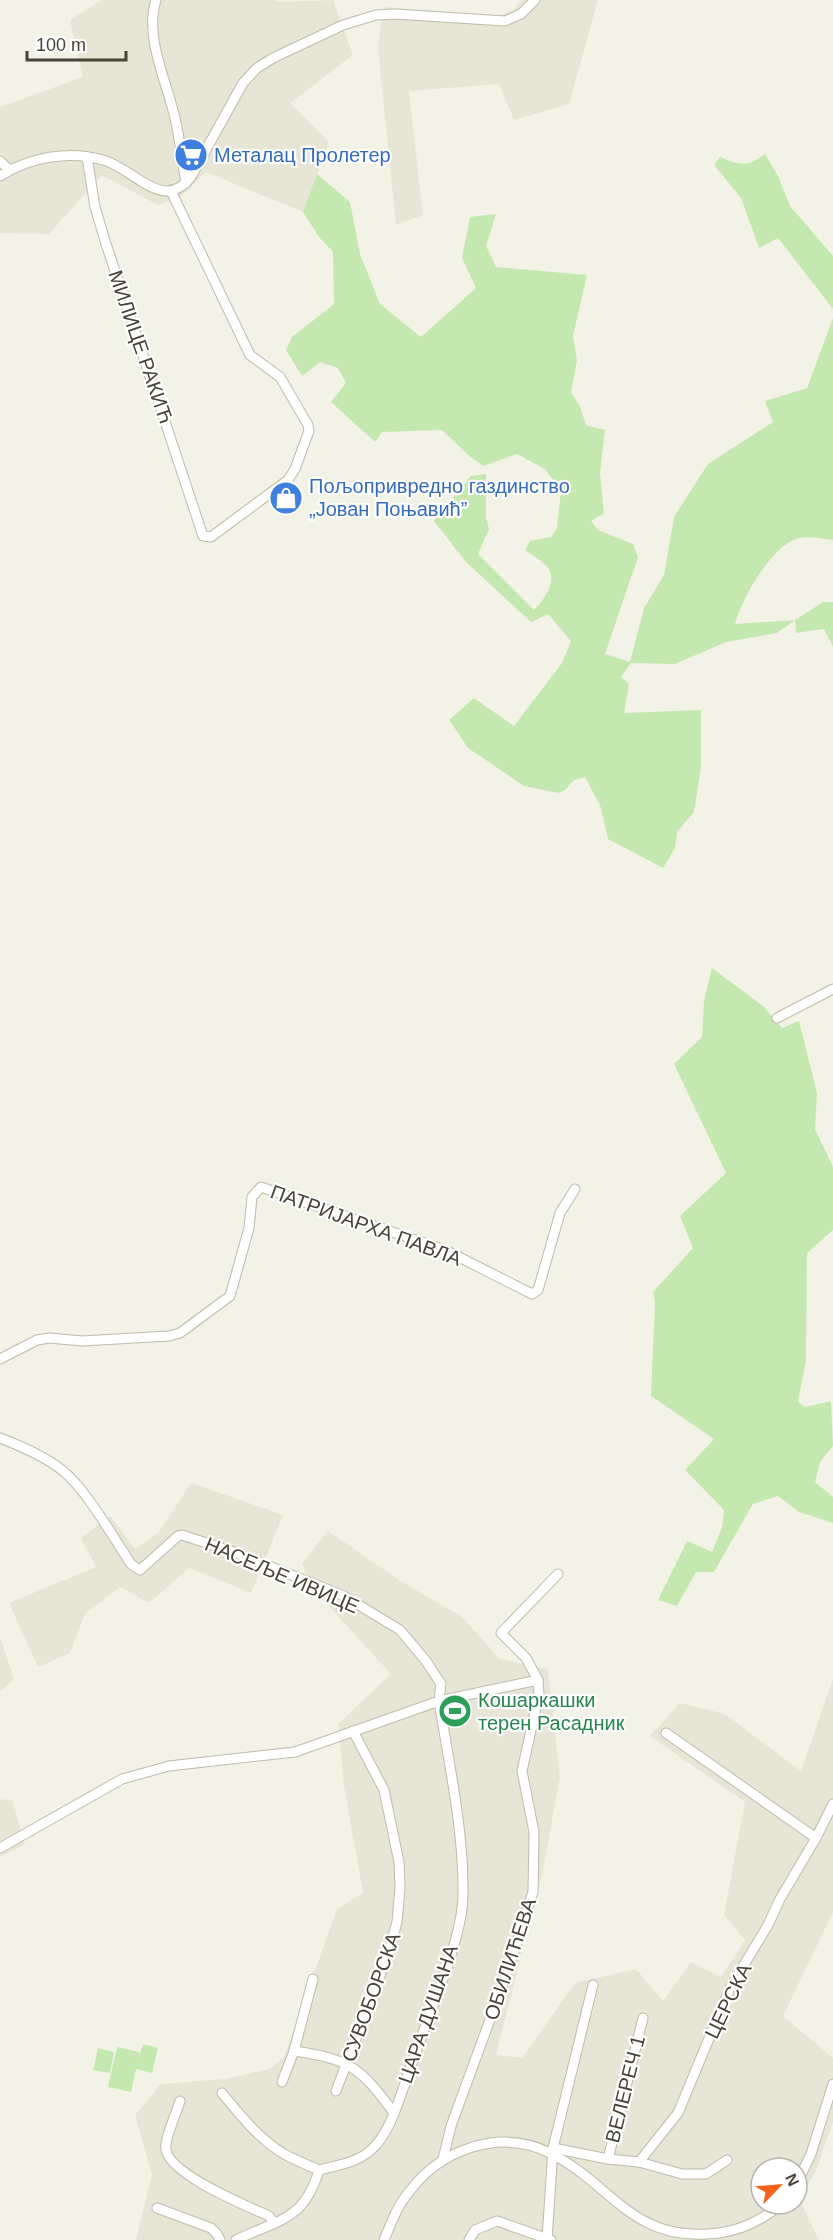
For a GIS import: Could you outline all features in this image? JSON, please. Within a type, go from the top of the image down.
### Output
[{"type":"street","points":[[156,0],[153,8],[154,39],[176,118],[186,183]]},
{"type":"street","points":[[0,176],[26,162],[40,159],[87,157],[114,163],[157,190],[171,191],[186,183],[243,82],[260,66],[273,58],[343,25],[371,16],[395,14],[499,22],[517,16],[535,0]]},
{"type":"street","name":"МИЛИЦЕ РАКИЋ","points":[[87,157],[101,228],[203,536],[211,537],[288,480],[295,469],[309,431],[308,425],[280,377],[250,355],[171,191]]},
{"type":"street","points":[[0,161],[9,170]]},
{"type":"street","points":[[777,1018],[833,989]]},
{"type":"street","name":"ПАТРИЈАРХА ПАВЛА","points":[[0,1359],[37,1340],[49,1338],[82,1341],[180,1334],[230,1296],[249,1228],[252,1197],[261,1187],[445,1250],[532,1294],[538,1290],[560,1213],[575,1190]]},
{"type":"street","name":"НАСЕЉЕ ИВИЦЕ","points":[[0,1438],[40,1455],[63,1471],[80,1488],[131,1564],[140,1569],[182,1535],[234,1552],[344,1596],[400,1630],[426,1661],[441,1684],[439,1701]]},
{"type":"street","points":[[0,1848],[122,1779],[168,1766],[295,1752],[439,1701],[538,1680],[526,1658],[501,1633],[558,1575]]},
{"type":"street","name":"ОБИЛИЋЕВА","points":[[443,2159],[451,2126],[506,1976],[533,1892],[534,1832],[522,1771],[539,1694],[538,1680]]},
{"type":"street","name":"ЦАРА ДУШАНА","points":[[319,2170],[354,2161],[367,2154],[378,2144],[394,2113],[457,1932],[463,1898],[460,1834],[439,1701]]},
{"type":"street","name":"СУВОБОРСКА","points":[[336,2091],[388,1955],[397,1922],[400,1888],[399,1862],[384,1790],[352,1731]]},
{"type":"street","points":[[666,1733],[816,1838]]},
{"type":"street","name":"ЦЕРСКА","points":[[639,2162],[678,2113],[730,1988],[833,1804]]},
{"type":"street","points":[[282,2082],[294,2051],[313,1979]]},
{"type":"street","points":[[469,2240],[475,2230],[497,2222],[549,2240],[552,2150],[593,1985]]},
{"type":"street","name":"ВЕЛЕРЕЧ 1","points":[[608,2159],[643,2018]]},
{"type":"street","points":[[294,2051],[326,2056],[347,2063],[374,2087],[394,2113]]},
{"type":"street","points":[[809,2158],[833,2084]]},
{"type":"street","points":[[222,2092],[246,2121],[270,2144],[284,2154],[319,2170],[314,2186],[301,2208],[290,2216],[243,2239]]},
{"type":"street","points":[[180,2100],[165,2148],[169,2158],[194,2179],[269,2216],[274,2223]]},
{"type":"street","points":[[384,2240],[408,2192],[443,2159],[465,2149],[514,2142],[608,2159],[639,2162],[682,2174],[706,2174],[727,2160]]},
{"type":"street","points":[[552,2150],[631,2214],[672,2234],[701,2235],[737,2230],[753,2224],[764,2216]]},
{"type":"street","points":[[157,2208],[214,2229],[220,2240]]},
{"type":"shaded area","points":[[102,0],[275,0],[278,2],[333,0],[353,55],[290,103],[329,142],[303,212],[206,172],[182,196],[158,205],[102,175],[49,234],[0,233],[0,107],[83,77],[70,20]]},
{"type":"shaded area","points":[[521,0],[598,0],[569,104],[514,120],[499,84],[409,91],[423,215],[396,225],[378,48],[383,7],[498,16],[514,10]]},
{"type":"shaded area","points":[[191,1483],[283,1515],[251,1593],[189,1568],[149,1603],[120,1587],[85,1614],[70,1653],[38,1667],[9,1603],[96,1567],[81,1538],[110,1516],[135,1549],[159,1532]]},
{"type":"shaded area","points":[[328,1531],[399,1580],[462,1617],[500,1659],[548,1669],[560,1777],[543,1870],[496,2055],[522,2058],[575,1983],[636,1969],[663,2001],[691,1962],[721,1977],[745,1940],[724,1915],[745,1802],[650,1736],[680,1703],[725,1714],[801,1771],[833,1679],[833,1912],[783,2016],[833,2058],[833,2122],[815,2173],[809,2182],[809,2156],[749,2156],[749,2216],[808,2216],[819,2240],[136,2240],[152,2175],[135,2115],[161,2084],[225,2079],[270,2069],[284,2057],[337,1909],[363,1893],[344,1786],[338,1724],[391,1674],[313,1589],[302,1563]]},
{"type":"shaded area","points":[[0,1637],[14,1679],[0,1692]]},
{"type":"shaded area","points":[[0,1799],[13,1801],[24,1845],[0,1857]]},
{"type":"green space","points":[[765,154],[778,176],[790,206],[833,256],[833,309],[778,238],[759,248],[741,198],[714,165],[720,157],[743,164],[753,162]]},
{"type":"green space","points":[[317,174],[350,202],[360,254],[380,304],[421,337],[476,288],[462,258],[470,217],[496,214],[486,246],[496,267],[587,275],[573,336],[577,361],[571,392],[580,407],[586,425],[605,430],[600,473],[604,513],[591,521],[598,530],[633,544],[638,557],[605,654],[630,662],[644,608],[664,575],[674,517],[708,464],[773,422],[765,401],[807,388],[833,318],[833,540],[804,537],[786,544],[758,576],[744,601],[735,624],[795,620],[777,633],[726,642],[675,664],[631,663],[621,677],[629,684],[624,713],[701,710],[701,767],[694,812],[677,832],[675,848],[663,868],[608,839],[600,805],[585,777],[573,781],[565,790],[558,793],[524,786],[468,748],[449,720],[474,698],[514,726],[562,663],[571,641],[548,614],[531,622],[466,562],[434,521],[471,476],[486,474],[486,517],[489,529],[478,554],[534,610],[548,590],[551,573],[543,563],[525,550],[530,541],[551,537],[557,528],[561,491],[545,469],[517,454],[483,466],[442,430],[382,432],[375,442],[331,402],[346,383],[338,368],[320,362],[302,376],[286,350],[292,337],[334,304],[333,252],[319,237],[303,212]]},
{"type":"green space","points":[[823,602],[833,602],[833,647],[824,629],[796,633],[795,620]]},
{"type":"green space","points":[[712,968],[763,1006],[782,1028],[799,1021],[817,1093],[815,1129],[833,1167],[833,1230],[807,1253],[806,1360],[798,1402],[805,1407],[831,1401],[833,1446],[820,1462],[815,1482],[833,1497],[833,1523],[799,1512],[778,1496],[753,1504],[714,1572],[696,1572],[677,1606],[658,1600],[687,1541],[712,1552],[722,1528],[724,1510],[685,1470],[714,1439],[651,1396],[655,1303],[653,1292],[693,1248],[680,1216],[726,1173],[674,1064],[702,1037],[704,1001]]},
{"type":"green space","name":"Кошаркашки терен Расадник","points":[[460,1703],[463,1717],[449,1719],[447,1706]]},
{"type":"green space","points":[[143,2044],[158,2048],[152,2073],[136,2069],[131,2092],[108,2087],[117,2047],[139,2052],[138,2059]]},
{"type":"green space","points":[[98,2048],[114,2052],[110,2073],[93,2070]]},
{"type":"place","name":"Металац Пролетер","points":[[191,155]]},
{"type":"place","name":"Пољопривредно газдинство „Јован Поњавић”","points":[[286,498]]},
{"type":"place","name":"Кошаркашки терен Расадник","points":[[455,1711]]}]
